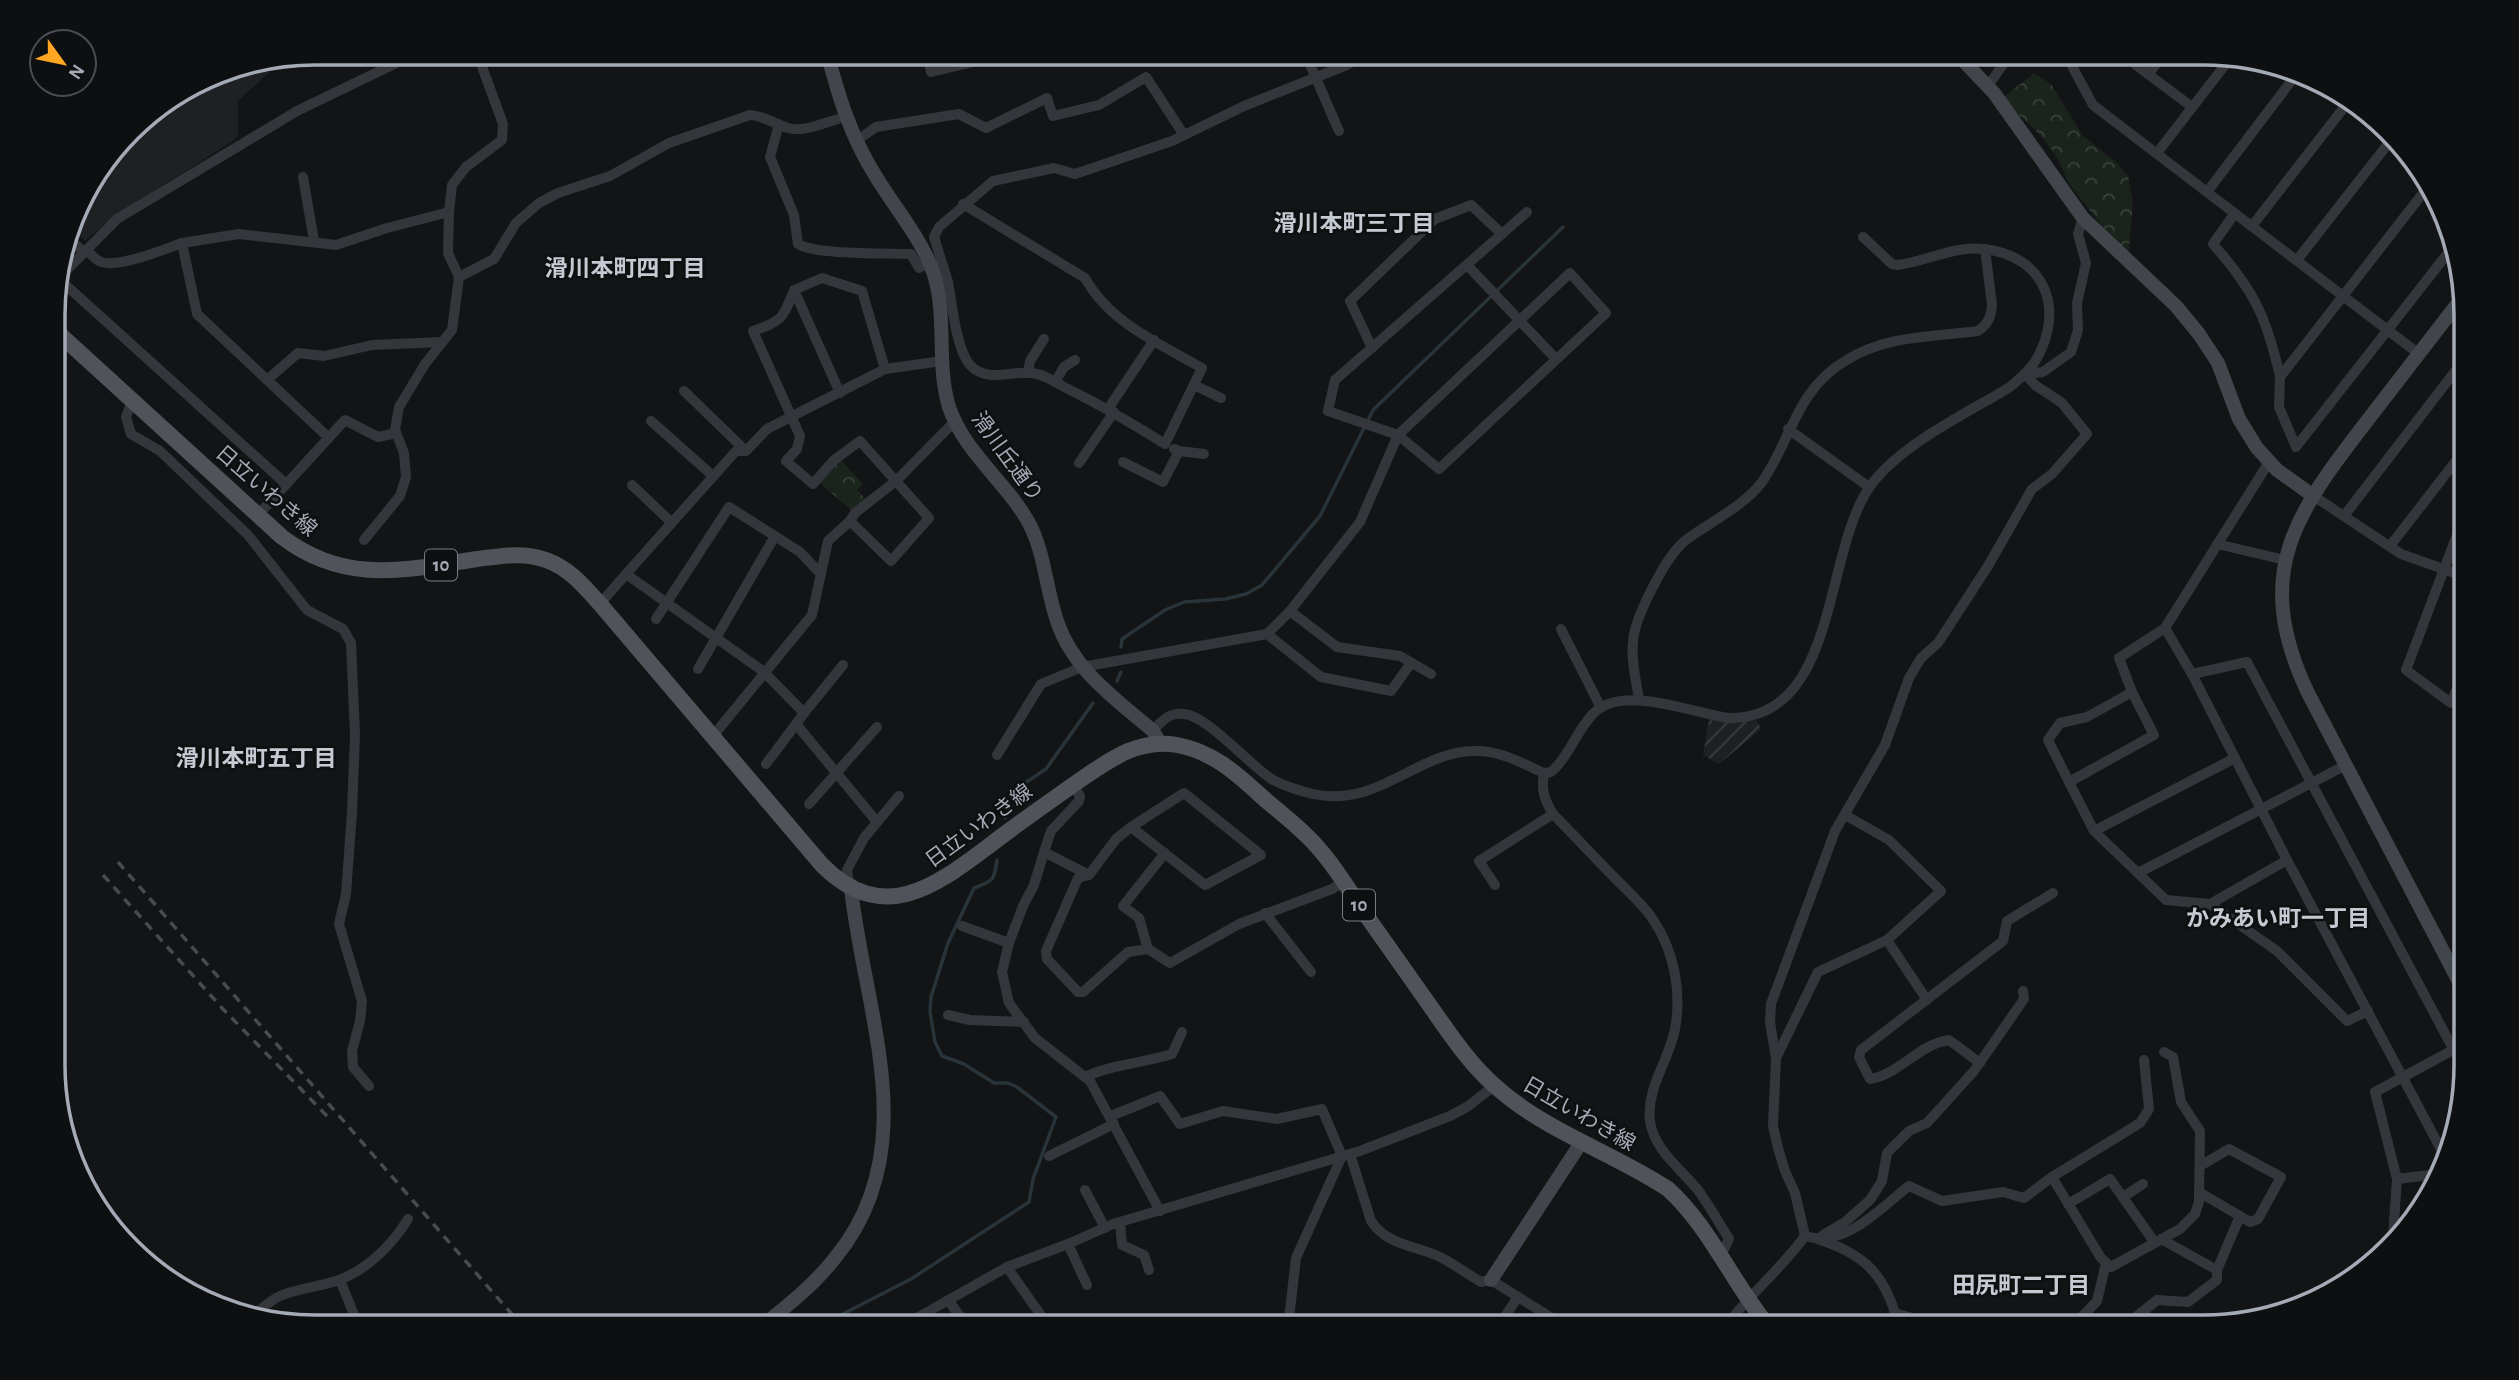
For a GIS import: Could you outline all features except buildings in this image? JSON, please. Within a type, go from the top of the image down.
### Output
[{"type":"main road","name":"日立いわき線","points":[[65,339],[282,537],[321,561],[366,571],[398,571],[512,554],[548,561],[572,575],[600,604],[822,865],[850,888],[882,896],[931,887],[1072,785],[1125,752],[1157,737],[1196,749],[1228,767],[1314,842],[1457,1045],[1494,1086],[1525,1110],[1668,1189],[1687,1210],[1760,1315]]},
{"type":"street","points":[[70,267],[117,219],[297,111],[391,65]]},
{"type":"street","points":[[365,540],[400,496],[406,477],[404,453],[396,433],[399,407],[425,364],[452,330],[459,277],[448,253],[452,185],[466,167],[502,140],[503,124],[482,65]]},
{"type":"street","name":"滑川丘通り","points":[[831,65],[845,117],[856,141],[943,284],[942,361],[949,406],[955,421],[965,440],[1009,492],[1029,524],[1043,561],[1056,620],[1067,645],[1082,667],[1104,690],[1157,737]]},
{"type":"street","points":[[929,65],[930,72],[960,65]]},
{"type":"street","points":[[1310,65],[1339,131]]},
{"type":"street","points":[[1204,454],[1178,452],[1111,411],[1038,374],[985,374],[972,366],[964,356],[943,284],[934,237],[946,218],[993,181],[1054,168],[1075,174],[1184,135],[1244,106],[1347,65]]},
{"type":"street","points":[[1968,65],[1988,86],[2083,218],[2176,306],[2199,334],[2218,363],[2247,435],[2269,462],[2312,495],[2401,554],[2454,573]]},
{"type":"street","points":[[1988,86],[2002,65]]},
{"type":"street","points":[[2072,65],[2094,104],[2419,354]]},
{"type":"street","points":[[2136,65],[2193,107]]},
{"type":"street","points":[[2148,74],[2155,65]]},
{"type":"street","points":[[2157,153],[2225,65]]},
{"type":"street","points":[[856,141],[876,127],[959,114],[986,128],[1046,98],[1053,116],[1099,105],[1146,78],[1184,135]]},
{"type":"street","points":[[2207,191],[2291,81]]},
{"type":"street","points":[[2252,226],[2344,108]]},
{"type":"street","points":[[459,277],[494,259],[516,223],[539,203],[558,193],[610,176],[669,143],[750,114],[764,116],[798,130],[845,117]]},
{"type":"street","points":[[779,124],[770,157],[794,215],[798,244],[822,252],[911,254],[919,268],[929,262]]},
{"type":"street","points":[[2297,260],[2387,145]]},
{"type":"street","points":[[303,177],[314,241]]},
{"type":"street","points":[[2280,377],[2423,193]]},
{"type":"street","points":[[964,204],[1085,278],[1091,289],[1130,328],[1202,368],[1165,444]]},
{"type":"street","points":[[1372,348],[1350,301],[1435,219],[1472,205],[1503,234]]},
{"type":"street","points":[[75,243],[107,264],[133,259],[182,243],[239,234],[336,244],[449,212]]},
{"type":"street","points":[[997,755],[1041,684],[1082,667],[1267,634],[1290,611],[1360,522],[1398,435],[1570,273],[1606,313],[1439,469],[1398,435],[1328,411],[1335,380],[1527,212]]},
{"type":"street","points":[[2235,213],[2213,244],[2239,272],[2270,332],[2280,377],[2279,407],[2296,447],[2447,255]]},
{"type":"street","points":[[2025,374],[2043,373],[2071,352],[2078,330],[2077,303],[2087,263],[2078,234],[2083,218]]},
{"type":"street","points":[[1157,737],[1170,716],[1186,714],[1205,724],[1273,780],[1315,794],[1355,795],[1381,787],[1450,755],[1474,751],[1494,752],[1544,773],[1551,772],[1578,731],[1600,706],[1624,699],[1741,718],[1774,707],[1791,694],[1812,660],[1850,529],[1869,487],[1895,458],[2010,387],[2025,374],[2035,362],[2048,331],[2048,302],[2044,286],[2038,275],[2018,258],[1985,249],[1944,252],[1898,265],[1892,264],[1863,237]]},
{"type":"street","points":[[182,243],[197,314],[329,438]]},
{"type":"street","points":[[1639,700],[1633,662],[1633,639],[1638,621],[1669,558],[1685,541],[1754,492],[1770,468],[1801,407],[1822,380],[1842,362],[1884,342],[1978,331],[1985,326],[1992,305],[1985,249]]},
{"type":"street","points":[[1467,265],[1556,359]]},
{"type":"street","points":[[850,521],[891,561],[929,519],[860,441],[834,460],[813,484],[786,461],[801,441],[793,417],[753,331],[776,323],[786,311],[794,290],[822,278],[862,290],[885,369]]},
{"type":"street","points":[[66,288],[286,484]]},
{"type":"street","points":[[794,290],[840,393]]},
{"type":"street","points":[[2454,308],[2312,495],[2292,534],[2285,560],[2281,607],[2292,656],[2307,691],[2454,972]]},
{"type":"street","points":[[1028,373],[1030,361],[1044,339]]},
{"type":"street","points":[[1079,463],[1154,340]]},
{"type":"street","points":[[267,380],[298,353],[324,356],[372,345],[442,342]]},
{"type":"street","points":[[1055,382],[1064,367],[1075,360]]},
{"type":"street","points":[[600,604],[736,451],[746,451],[767,429],[885,369],[942,361]]},
{"type":"street","points":[[2344,516],[2454,373]]},
{"type":"street","points":[[1805,1236],[1795,1193],[1785,1171],[1773,1126],[1776,1059],[1770,1022],[1771,1004],[1835,831],[1885,745],[1909,678],[1921,658],[1938,642],[1989,566],[2032,489],[2052,474],[2087,434],[2062,403],[2035,385],[2025,374]]},
{"type":"street","points":[[1194,385],[1221,398]]},
{"type":"street","points":[[684,391],[746,451]]},
{"type":"street","points":[[132,401],[126,417],[131,434],[160,451],[248,534],[307,610],[343,629],[351,643],[355,735],[352,812],[346,894],[339,924],[362,1001],[352,1051],[353,1067],[369,1086]]},
{"type":"street","points":[[258,515],[345,419],[379,437],[396,433]]},
{"type":"street","points":[[651,421],[713,476]]},
{"type":"street","points":[[713,736],[813,615],[828,541],[855,513],[897,480],[955,421]]},
{"type":"street","points":[[1788,429],[1869,487]]},
{"type":"street","points":[[1122,462],[1163,482],[1178,452]]},
{"type":"street","points":[[2069,782],[2154,735],[2132,692],[2119,658],[2165,628],[2269,462]]},
{"type":"street","points":[[2390,546],[2454,467]]},
{"type":"street","points":[[632,485],[672,523]]},
{"type":"street","points":[[656,619],[729,507],[800,552],[821,574]]},
{"type":"street","points":[[698,669],[775,536]]},
{"type":"street","points":[[2454,543],[2406,670],[2451,703],[2454,696]]},
{"type":"street","points":[[2217,544],[2285,560]]},
{"type":"street","points":[[626,574],[764,672],[804,713]]},
{"type":"street","points":[[1290,611],[1337,647],[1400,656],[1431,674]]},
{"type":"street","points":[[2165,628],[2192,674],[2287,860],[2440,1148]]},
{"type":"street","points":[[1561,629],[1600,706]]},
{"type":"street","points":[[1267,634],[1321,677],[1391,691],[1411,663]]},
{"type":"street","points":[[2192,674],[2247,662],[2454,1050],[2375,1091],[2398,1179],[2394,1228]]},
{"type":"street","points":[[766,764],[843,665]]},
{"type":"street","points":[[2132,692],[2087,718],[2060,723],[2048,740],[2094,831],[2165,900],[2210,904],[2277,951],[2347,1021],[2368,1011]]},
{"type":"street","points":[[796,724],[877,822]]},
{"type":"street","points":[[809,804],[877,727]]},
{"type":"street","points":[[2094,831],[2235,758]]},
{"type":"street","points":[[2138,873],[2346,765]]},
{"type":"street","points":[[1544,773],[1544,798],[1553,814],[1651,916],[1663,937],[1676,973],[1678,1005],[1675,1031],[1653,1088],[1650,1122],[1656,1140],[1664,1152],[1699,1191],[1729,1239],[1720,1257]]},
{"type":"street","points":[[1072,785],[1080,796],[1079,801],[1051,831],[1034,885],[1009,943],[1002,972],[1009,1003],[1035,1038],[1090,1080],[1160,1211]]},
{"type":"street","points":[[1131,827],[1205,885],[1261,855],[1184,793],[1131,827],[1116,839],[1089,875],[1078,878],[1046,951],[1047,959],[1078,992],[1083,992],[1128,952],[1148,949],[1170,962],[1239,924],[1332,889],[1343,882]]},
{"type":"street","points":[[775,1315],[803,1292],[837,1256],[866,1206],[882,1155],[886,1109],[880,1052],[847,870],[864,838],[899,796]]},
{"type":"street","points":[[1495,885],[1479,861],[1553,814]]},
{"type":"street","points":[[1776,1059],[1818,972],[1886,940],[1941,891],[1889,840],[1845,815]]},
{"type":"street","points":[[1044,852],[1089,875]]},
{"type":"street","points":[[1148,949],[1139,918],[1123,905],[1165,853]]},
{"type":"street","points":[[2210,904],[2287,860]]},
{"type":"street","points":[[1980,1063],[1949,1040],[1937,1041],[1883,1077],[1870,1079],[1859,1057],[1861,1050],[2003,941],[2007,921],[2053,893]]},
{"type":"street","points":[[1265,913],[1311,972]]},
{"type":"street","points":[[962,926],[1009,943]]},
{"type":"street","points":[[1886,940],[1927,1000]]},
{"type":"street","points":[[1816,1239],[1845,1222],[1870,1200],[1882,1181],[1887,1153],[1909,1131],[1927,1123],[1980,1063],[2024,999],[2023,991]]},
{"type":"street","points":[[948,1015],[970,1020],[1024,1022]]},
{"type":"street","points":[[1085,1077],[1101,1069],[1172,1054],[1182,1032]]},
{"type":"street","points":[[2052,1177],[2101,1258],[2111,1267],[2180,1229],[2195,1214],[2199,1192],[2200,1131],[2181,1102],[2173,1057],[2164,1052]]},
{"type":"street","points":[[1816,1239],[1857,1229],[1909,1186],[1942,1201],[2003,1192],[2024,1198],[2052,1177],[2140,1123],[2149,1109],[2144,1060]]},
{"type":"street","points":[[922,1315],[1007,1267],[1120,1222],[1346,1155],[1450,1116],[1467,1107],[1494,1086]]},
{"type":"street","points":[[1049,1156],[1160,1096],[1180,1124],[1223,1111],[1277,1119],[1322,1109],[1346,1155],[1371,1221],[1377,1230],[1393,1241],[1439,1256],[1481,1282],[1491,1280],[1547,1315]]},
{"type":"street","points":[[1491,1280],[1581,1143]]},
{"type":"street","points":[[2199,1192],[2250,1222],[2258,1219],[2281,1177],[2229,1149],[2200,1166]]},
{"type":"street","points":[[1289,1315],[1296,1258],[1346,1155]]},
{"type":"street","points":[[2398,1179],[2428,1175]]},
{"type":"street","points":[[2068,1204],[2110,1179],[2158,1241],[2217,1270]]},
{"type":"street","points":[[2123,1197],[2143,1184]]},
{"type":"street","points":[[1085,1190],[1105,1228]]},
{"type":"street","points":[[2140,1315],[2157,1300],[2188,1302],[2217,1280],[2217,1270],[2240,1216]]},
{"type":"street","points":[[262,1309],[279,1296],[340,1280],[378,1255],[396,1238],[408,1219]]},
{"type":"street","points":[[1120,1222],[1122,1245],[1144,1255],[1149,1270]]},
{"type":"street","points":[[1805,1236],[1843,1247],[1869,1267],[1888,1289],[1895,1313],[1902,1315]]},
{"type":"street","points":[[1735,1315],[1767,1282],[1805,1236]]},
{"type":"street","points":[[1068,1244],[1087,1285]]},
{"type":"street","points":[[2085,1315],[2098,1301],[2106,1263]]},
{"type":"street","points":[[1007,1267],[1041,1315]]},
{"type":"street","points":[[340,1280],[354,1315]]},
{"type":"street","points":[[1505,1315],[1518,1297]]},
{"type":"street","points":[[948,1300],[959,1315]]},
{"type":"shaded area","points":[[273,69],[238,101],[238,136],[233,141],[113,217],[85,241],[78,234],[98,190],[116,163],[150,127],[176,107],[204,91],[234,78]]},
{"type":"shaded area","points":[[1709,720],[1735,723],[1757,720],[1761,729],[1719,764],[1703,755]]},
{"type":"green space","points":[[2034,73],[2051,84],[2083,136],[2115,161],[2128,176],[2133,203],[2128,260],[2067,181],[2049,146],[2031,126],[1999,101]]},
{"type":"green space","points":[[840,459],[863,484],[857,490],[870,503],[855,513],[816,480]]},
{"type":"waterway","points":[[1121,647],[1122,639],[1165,610],[1184,602],[1225,599],[1246,594],[1262,585],[1320,516],[1373,410],[1563,227]]},
{"type":"waterway","points":[[1117,681],[1121,672]]},
{"type":"waterway","points":[[1005,818],[1010,793],[1046,769],[1093,703]]},
{"type":"waterway","points":[[841,1315],[911,1279],[1029,1202],[1033,1179],[1056,1117],[1017,1087],[1008,1083],[994,1083],[964,1064],[942,1056],[935,1042],[930,1012],[931,997],[948,943],[974,888],[992,879],[997,860]]},
{"type":"railway","points":[[118,862],[513,1315]]},
{"type":"railway","points":[[103,875],[222,1008],[329,1118]]},
{"type":"district","name":"滑川本町三丁目","points":[[1354,224]]},
{"type":"district","name":"滑川本町四丁目","points":[[625,269]]},
{"type":"district","name":"滑川本町五丁目","points":[[256,759]]},
{"type":"district","name":"かみあい町一丁目","points":[[2278,919]]},
{"type":"district","name":"田尻町二丁目","points":[[2021,1286]]}]
